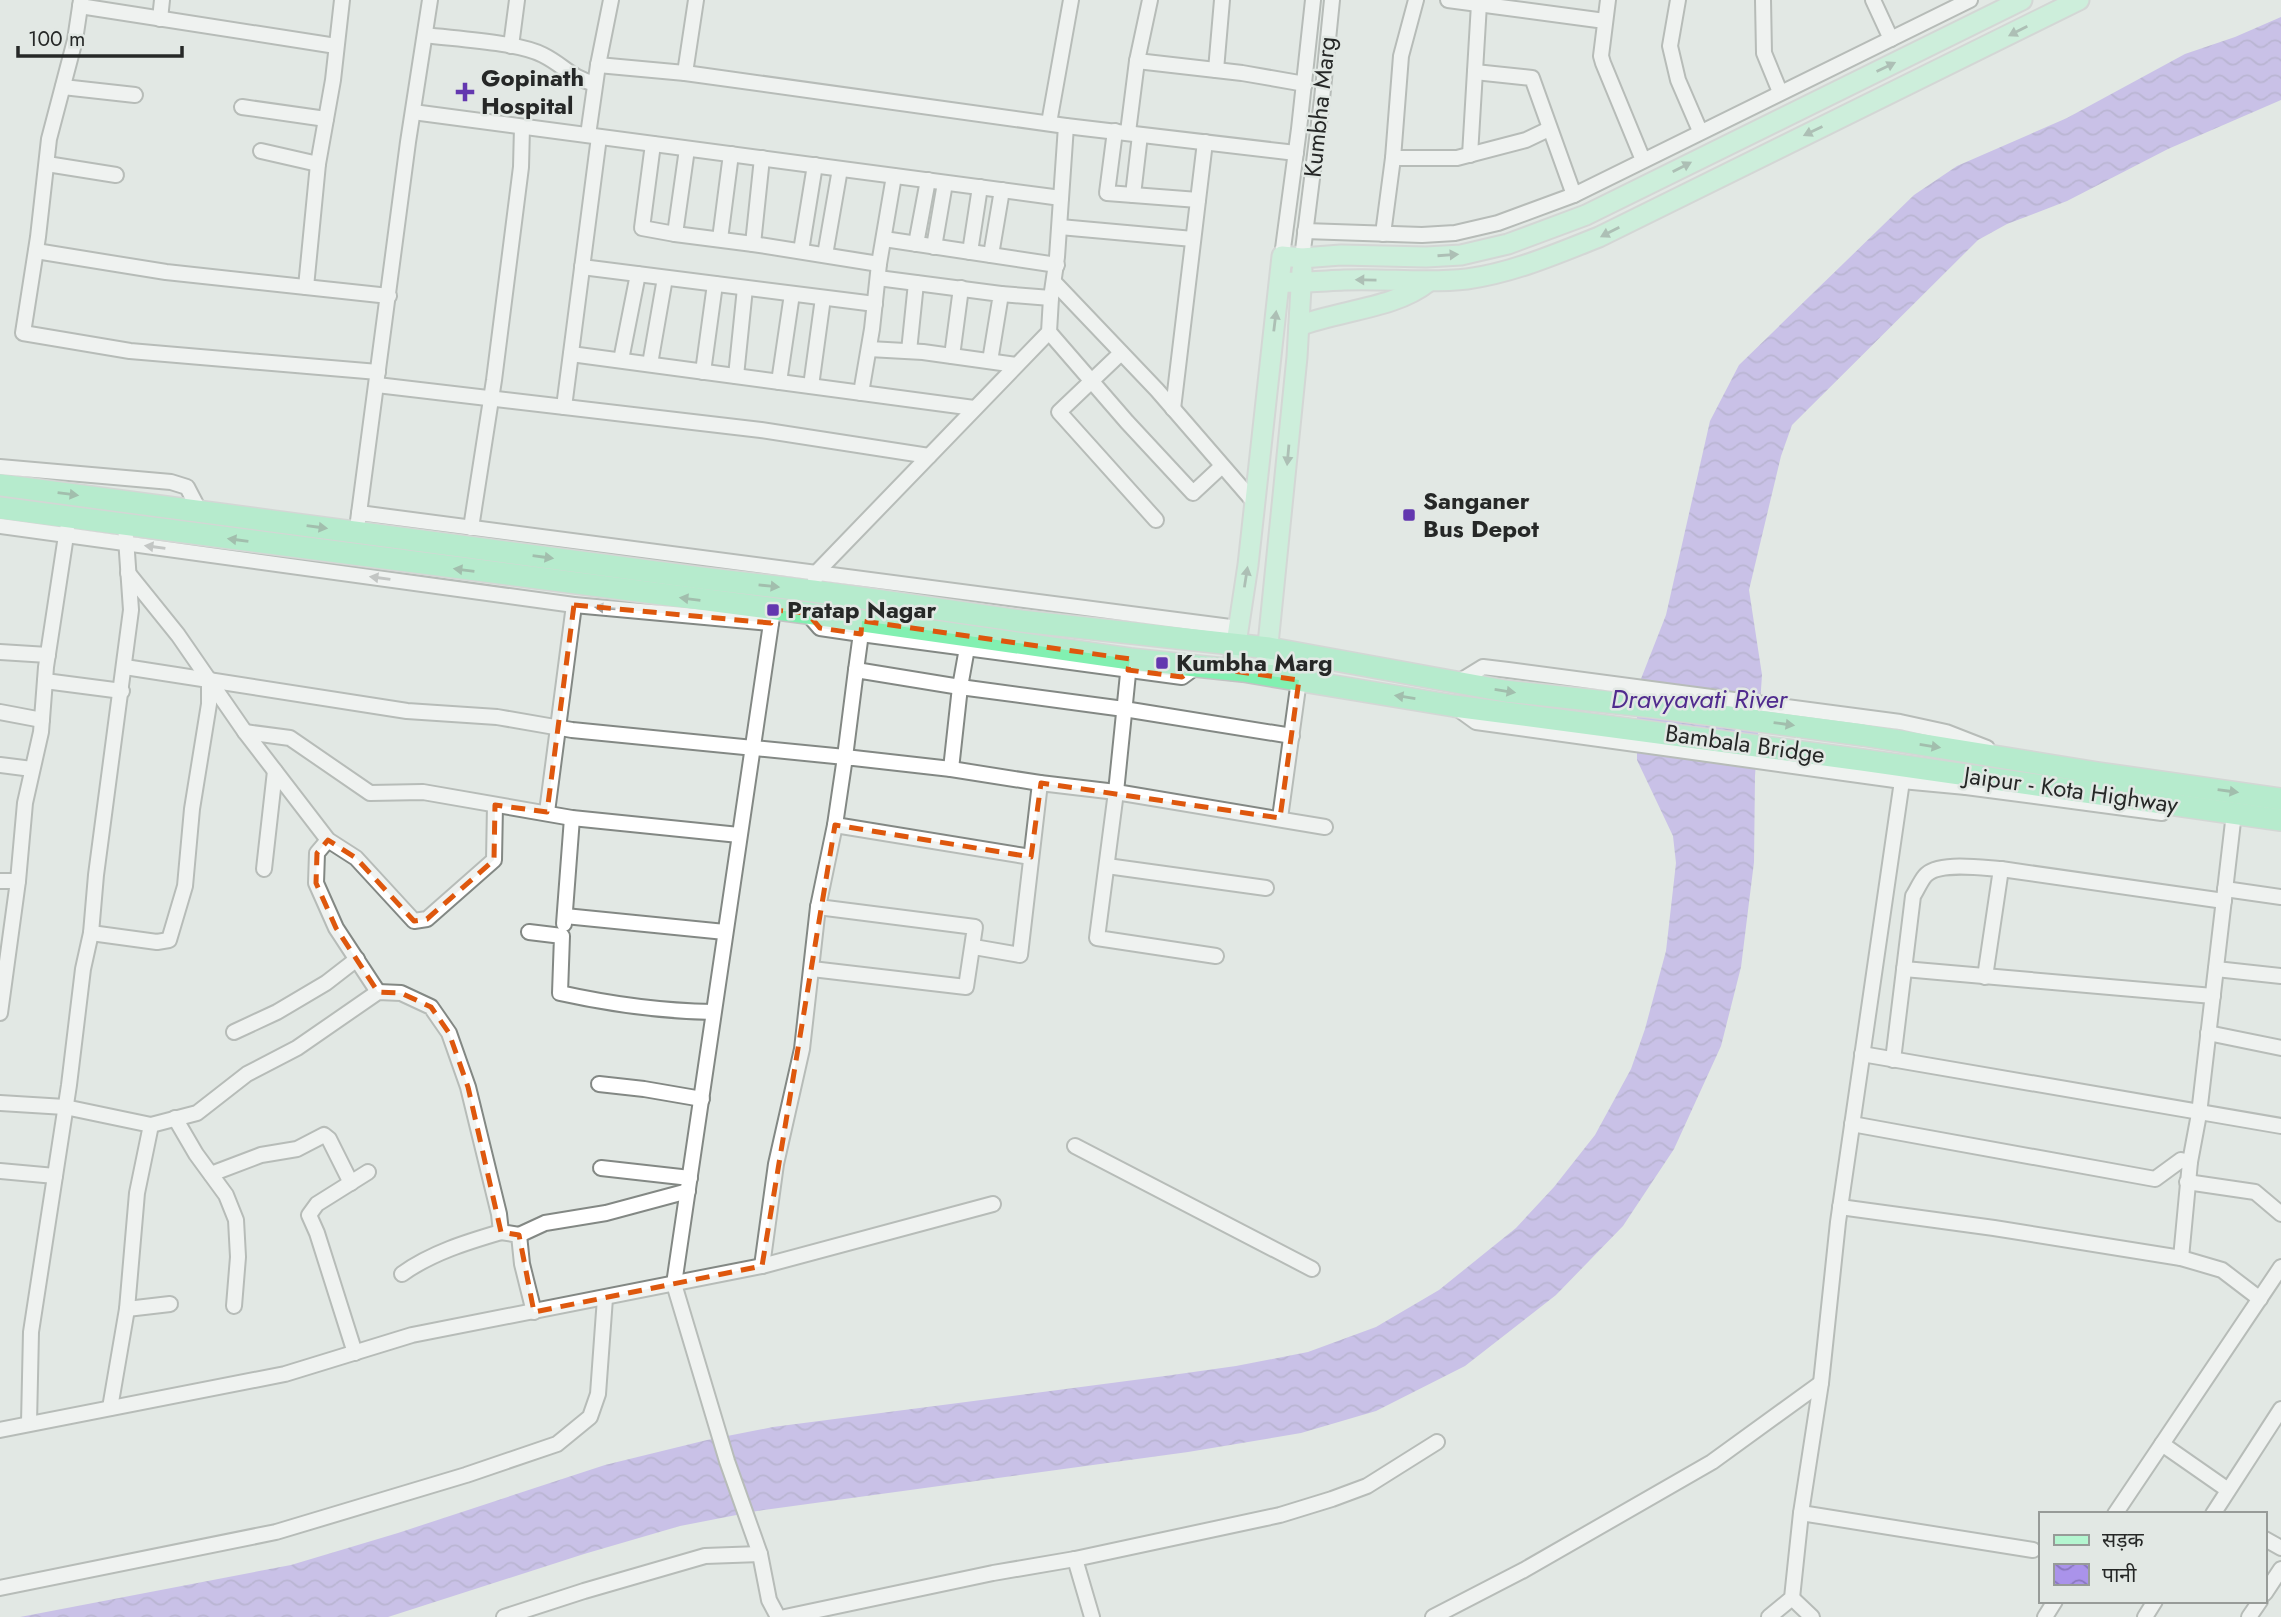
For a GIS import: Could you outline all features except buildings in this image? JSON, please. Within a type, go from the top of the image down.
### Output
[{"type":"highway","points":[[0,485],[199,510],[357,523],[701,578],[815,582],[1021,621],[1237,636],[1269,648],[1457,683],[1545,707]]},
{"type":"highway","points":[[0,508],[68,527],[772,616],[807,613],[861,627],[1129,665],[1197,666],[1265,674],[1454,706],[1545,707]]},
{"type":"highway","name":"Bambala Bridge","points":[[1545,707],[1654,707],[1863,735],[2281,799]]},
{"type":"highway","name":"Bambala Bridge","points":[[1545,707],[1862,760]]},
{"type":"highway","name":"Jaipur - Kota Highway","points":[[1862,760],[1968,781],[2233,818],[2281,820]]},
{"type":"main road","points":[[1282,256],[1426,257],[1461,255],[1508,244],[1586,215],[2022,0]]},
{"type":"main road","points":[[1280,282],[1468,279],[1518,268],[1599,237],[2079,0]]},
{"type":"main road","name":"Kumbha Marg","points":[[1232,670],[1255,502],[1282,256]]},
{"type":"main road","name":"Kumbha Marg","points":[[1265,674],[1299,326],[1302,258]]},
{"type":"main road","points":[[1299,326],[1372,306],[1418,290],[1429,281]]},
{"type":"street","points":[[160,19],[162,0]]},
{"type":"street","points":[[306,287],[318,164],[333,80],[342,0]]},
{"type":"street","points":[[430,0],[357,523],[471,528],[815,582],[929,456],[1049,332],[1066,126]]},
{"type":"street","points":[[511,46],[517,0]]},
{"type":"street","points":[[564,407],[582,267],[595,84],[611,0]]},
{"type":"street","points":[[685,74],[696,0]]},
{"type":"street","points":[[1049,123],[1071,0]]},
{"type":"street","points":[[1150,0],[1128,133],[1107,193],[1198,200]]},
{"type":"street","points":[[1216,69],[1222,0]]},
{"type":"street","name":"Kumbha Marg","points":[[1282,256],[1305,84],[1313,0]]},
{"type":"street","name":"Kumbha Marg","points":[[1302,258],[1332,0]]},
{"type":"street","points":[[1382,234],[1393,158],[1401,56],[1416,0]]},
{"type":"street","points":[[1448,0],[1519,5],[1605,21]]},
{"type":"street","points":[[1608,0],[1601,56],[1643,160]]},
{"type":"street","points":[[1678,0],[1670,46],[1678,80],[1700,131]]},
{"type":"street","points":[[1763,0],[1764,53],[1780,92]]},
{"type":"street","points":[[1873,0],[1891,39]]},
{"type":"street","points":[[1306,231],[1455,233],[1498,223],[1574,195],[1970,0]]},
{"type":"street","points":[[336,46],[160,19],[80,3],[75,40],[49,139],[23,333],[130,351],[377,379],[491,398],[761,430],[929,456]]},
{"type":"street","points":[[1470,155],[1479,4]]},
{"type":"street","points":[[425,36],[511,46],[544,55],[579,80],[595,84]]},
{"type":"street","points":[[1138,61],[1216,69],[1305,84]]},
{"type":"street","points":[[598,65],[1296,153]]},
{"type":"street","points":[[1475,72],[1532,78],[1574,195]]},
{"type":"street","points":[[63,87],[135,95]]},
{"type":"street","points":[[242,107],[326,119]]},
{"type":"street","points":[[413,112],[1061,198]]},
{"type":"street","points":[[471,528],[521,167],[522,127]]},
{"type":"street","points":[[1393,158],[1457,158],[1526,140],[1549,129]]},
{"type":"street","points":[[1128,133],[1133,195]]},
{"type":"street","points":[[1173,409],[1205,142]]},
{"type":"street","points":[[653,144],[642,228],[825,255],[916,282],[1051,298]]},
{"type":"street","points":[[675,234],[687,149]]},
{"type":"street","points":[[261,151],[318,164]]},
{"type":"street","points":[[720,239],[731,154]]},
{"type":"street","points":[[753,244],[762,158]]},
{"type":"street","points":[[47,164],[116,175]]},
{"type":"street","points":[[801,251],[815,165]]},
{"type":"street","points":[[825,255],[840,169]]},
{"type":"street","points":[[861,393],[894,176]]},
{"type":"street","points":[[916,244],[928,180]]},
{"type":"street","points":[[934,247],[945,183]]},
{"type":"street","points":[[970,252],[981,187]]},
{"type":"street","points":[[991,255],[1002,190]]},
{"type":"street","points":[[1059,227],[1193,239]]},
{"type":"street","points":[[884,239],[1056,265]]},
{"type":"street","points":[[36,251],[166,272],[388,296]]},
{"type":"street","points":[[582,267],[875,304]]},
{"type":"street","points":[[621,360],[638,274]]},
{"type":"street","points":[[650,365],[665,278]]},
{"type":"street","points":[[909,351],[916,282]]},
{"type":"street","points":[[1054,282],[1173,409],[1255,502]]},
{"type":"street","points":[[703,372],[715,284]]},
{"type":"street","points":[[736,376],[745,288]]},
{"type":"street","points":[[952,356],[961,288]]},
{"type":"street","points":[[779,382],[792,293]]},
{"type":"street","points":[[990,361],[1001,293]]},
{"type":"street","points":[[811,386],[822,298]]},
{"type":"street","points":[[1049,332],[1194,493],[1222,466]]},
{"type":"street","points":[[869,349],[909,351],[1016,365]]},
{"type":"street","points":[[1121,353],[1059,412],[1156,520]]},
{"type":"street","points":[[571,354],[974,408]]},
{"type":"street","points":[[0,467],[171,482],[187,488],[199,510]]},
{"type":"street","points":[[0,526],[68,527],[48,655],[42,720],[25,803],[18,881],[0,1013]]},
{"type":"street","points":[[29,1423],[31,1332],[83,969],[91,933],[96,875],[125,667],[131,610],[125,533],[573,605],[772,616],[674,1284],[716,1426],[760,1554],[769,1600],[778,1617]]},
{"type":"street","points":[[128,573],[178,635],[245,732],[328,839],[356,858],[414,921],[427,919],[494,860],[495,805]]},
{"type":"street","points":[[547,812],[573,605]]},
{"type":"street","points":[[762,1266],[776,1164],[802,1049],[818,907],[835,825],[861,627]]},
{"type":"street","points":[[951,769],[968,642]]},
{"type":"street","points":[[0,652],[48,655]]},
{"type":"street","points":[[1129,665],[1097,938],[1216,957]]},
{"type":"street","points":[[125,667],[407,711],[497,717],[558,728],[951,769],[1116,792],[1325,827]]},
{"type":"street","points":[[1457,683],[1483,667],[1900,722],[1946,732],[2014,760]]},
{"type":"street","points":[[856,670],[1292,736]]},
{"type":"street","points":[[91,933],[157,942],[169,940],[185,886],[192,809],[209,704],[209,680]]},
{"type":"street","points":[[1280,818],[1299,680]]},
{"type":"street","points":[[45,681],[122,691]]},
{"type":"street","points":[[1454,706],[1476,722],[1902,781],[1968,781]]},
{"type":"street","points":[[0,712],[42,720]]},
{"type":"street","points":[[245,732],[290,738],[370,793],[423,792],[572,818],[739,835]]},
{"type":"street","points":[[0,765],[32,769]]},
{"type":"street","points":[[264,869],[275,771]]},
{"type":"street","points":[[1769,1617],[1792,1598],[1801,1513],[1821,1383],[1840,1207],[1902,781]]},
{"type":"street","points":[[974,947],[1020,955],[1040,783]]},
{"type":"street","points":[[572,818],[560,993],[613,1005],[713,1012]]},
{"type":"street","points":[[2181,1258],[2187,1182],[2199,1114],[2233,818],[2281,830]]},
{"type":"street","points":[[835,825],[1031,857]]},
{"type":"street","points":[[328,839],[317,853],[316,883],[336,928],[378,992]]},
{"type":"street","points":[[1107,866],[1266,888]]},
{"type":"street","points":[[1893,1060],[1913,896],[1926,875],[1936,869],[2001,869],[2224,895],[2281,897]]},
{"type":"street","points":[[1985,977],[2001,869]]},
{"type":"street","points":[[0,881],[18,881]]},
{"type":"street","points":[[812,969],[966,987],[974,947],[975,927],[818,907]]},
{"type":"street","points":[[565,916],[725,932]]},
{"type":"street","points":[[529,932],[562,936]]},
{"type":"street","points":[[234,1032],[277,1012],[326,983],[357,959]]},
{"type":"street","points":[[1904,969],[2213,996]]},
{"type":"street","points":[[2216,969],[2281,976]]},
{"type":"street","points":[[0,1103],[65,1107],[151,1125],[197,1113],[247,1074],[297,1048],[378,992],[401,993],[431,1007],[449,1033],[468,1087],[501,1232]]},
{"type":"street","points":[[2208,1033],[2281,1048]]},
{"type":"street","points":[[1862,1054],[2281,1126]]},
{"type":"street","points":[[599,1084],[702,1099]]},
{"type":"street","points":[[175,1118],[195,1154],[226,1195],[236,1220],[238,1257],[234,1306]]},
{"type":"street","points":[[1852,1124],[2155,1179],[2181,1160],[2190,1162]]},
{"type":"street","points":[[110,1408],[127,1309],[137,1194],[151,1125]]},
{"type":"street","points":[[211,1174],[261,1155],[297,1149],[324,1135],[351,1183]]},
{"type":"street","points":[[1074,1146],[1312,1269]]},
{"type":"street","points":[[601,1168],[689,1185]]},
{"type":"street","points":[[0,1171],[55,1176]]},
{"type":"street","points":[[355,1353],[317,1233],[309,1216],[317,1204],[368,1172]]},
{"type":"street","points":[[2187,1182],[2255,1192],[2281,1214]]},
{"type":"street","points":[[401,1274],[413,1265],[466,1242],[501,1232],[519,1235],[545,1223],[606,1213],[689,1185]]},
{"type":"street","points":[[0,1430],[285,1374],[412,1335],[762,1266],[993,1204]]},
{"type":"street","points":[[1840,1207],[2181,1258],[2222,1269],[2260,1298]]},
{"type":"street","points":[[519,1235],[522,1264],[534,1312]]},
{"type":"street","points":[[2116,1512],[2281,1267]]},
{"type":"street","points":[[0,1588],[276,1532],[466,1475],[557,1444],[590,1417],[598,1394],[605,1298]]},
{"type":"street","points":[[127,1309],[170,1304]]},
{"type":"street","points":[[1433,1617],[1524,1570],[1712,1462],[1821,1383]]},
{"type":"street","points":[[2217,1512],[2228,1490],[2281,1409]]},
{"type":"street","points":[[785,1617],[1280,1515],[1367,1486],[1437,1442]]},
{"type":"street","points":[[2162,1444],[2228,1490]]},
{"type":"street","points":[[1801,1513],[2033,1550]]},
{"type":"street","points":[[504,1617],[705,1556],[760,1554]]},
{"type":"street","points":[[1075,1559],[1092,1617]]},
{"type":"street","points":[[2267,1590],[2281,1569]]},
{"type":"street","points":[[1792,1598],[1812,1617]]},
{"type":"highlighted area","points":[[574,605],[771,623],[773,610],[807,613],[820,628],[861,634],[862,621],[1130,659],[1128,670],[1182,677],[1197,666],[1299,680],[1280,818],[1041,783],[1031,857],[835,825],[762,1266],[534,1312],[519,1235],[501,1232],[468,1087],[449,1033],[431,1007],[401,993],[378,992],[336,928],[316,883],[317,853],[328,840],[356,858],[414,921],[427,919],[494,860],[495,805],[547,812]]},
{"type":"water","name":"Dravyavati River","points":[[2281,17],[2281,100],[2168,149],[2067,201],[2007,224],[1978,240],[1792,425],[1781,456],[1749,590],[1762,675],[1755,776],[1754,862],[1741,967],[1721,1046],[1674,1149],[1623,1226],[1556,1295],[1465,1366],[1376,1411],[1301,1433],[1188,1452],[757,1511],[680,1526],[388,1617],[20,1617],[291,1565],[605,1465],[707,1440],[773,1427],[1236,1366],[1308,1352],[1376,1327],[1439,1290],[1516,1228],[1554,1187],[1595,1135],[1631,1069],[1645,1029],[1666,951],[1676,863],[1673,836],[1637,760],[1637,689],[1666,615],[1710,421],[1739,365],[1914,195],[1957,166],[2067,118],[2185,54],[2235,37]]},
{"type":"place","name":"Gopinath Hospital","points":[[465,92]]},
{"type":"place","name":"Sanganer Bus Depot","points":[[1409,515]]},
{"type":"place","name":"Pratap Nagar","points":[[773,610]]},
{"type":"place","name":"Kumbha Marg","points":[[1162,663]]}]
